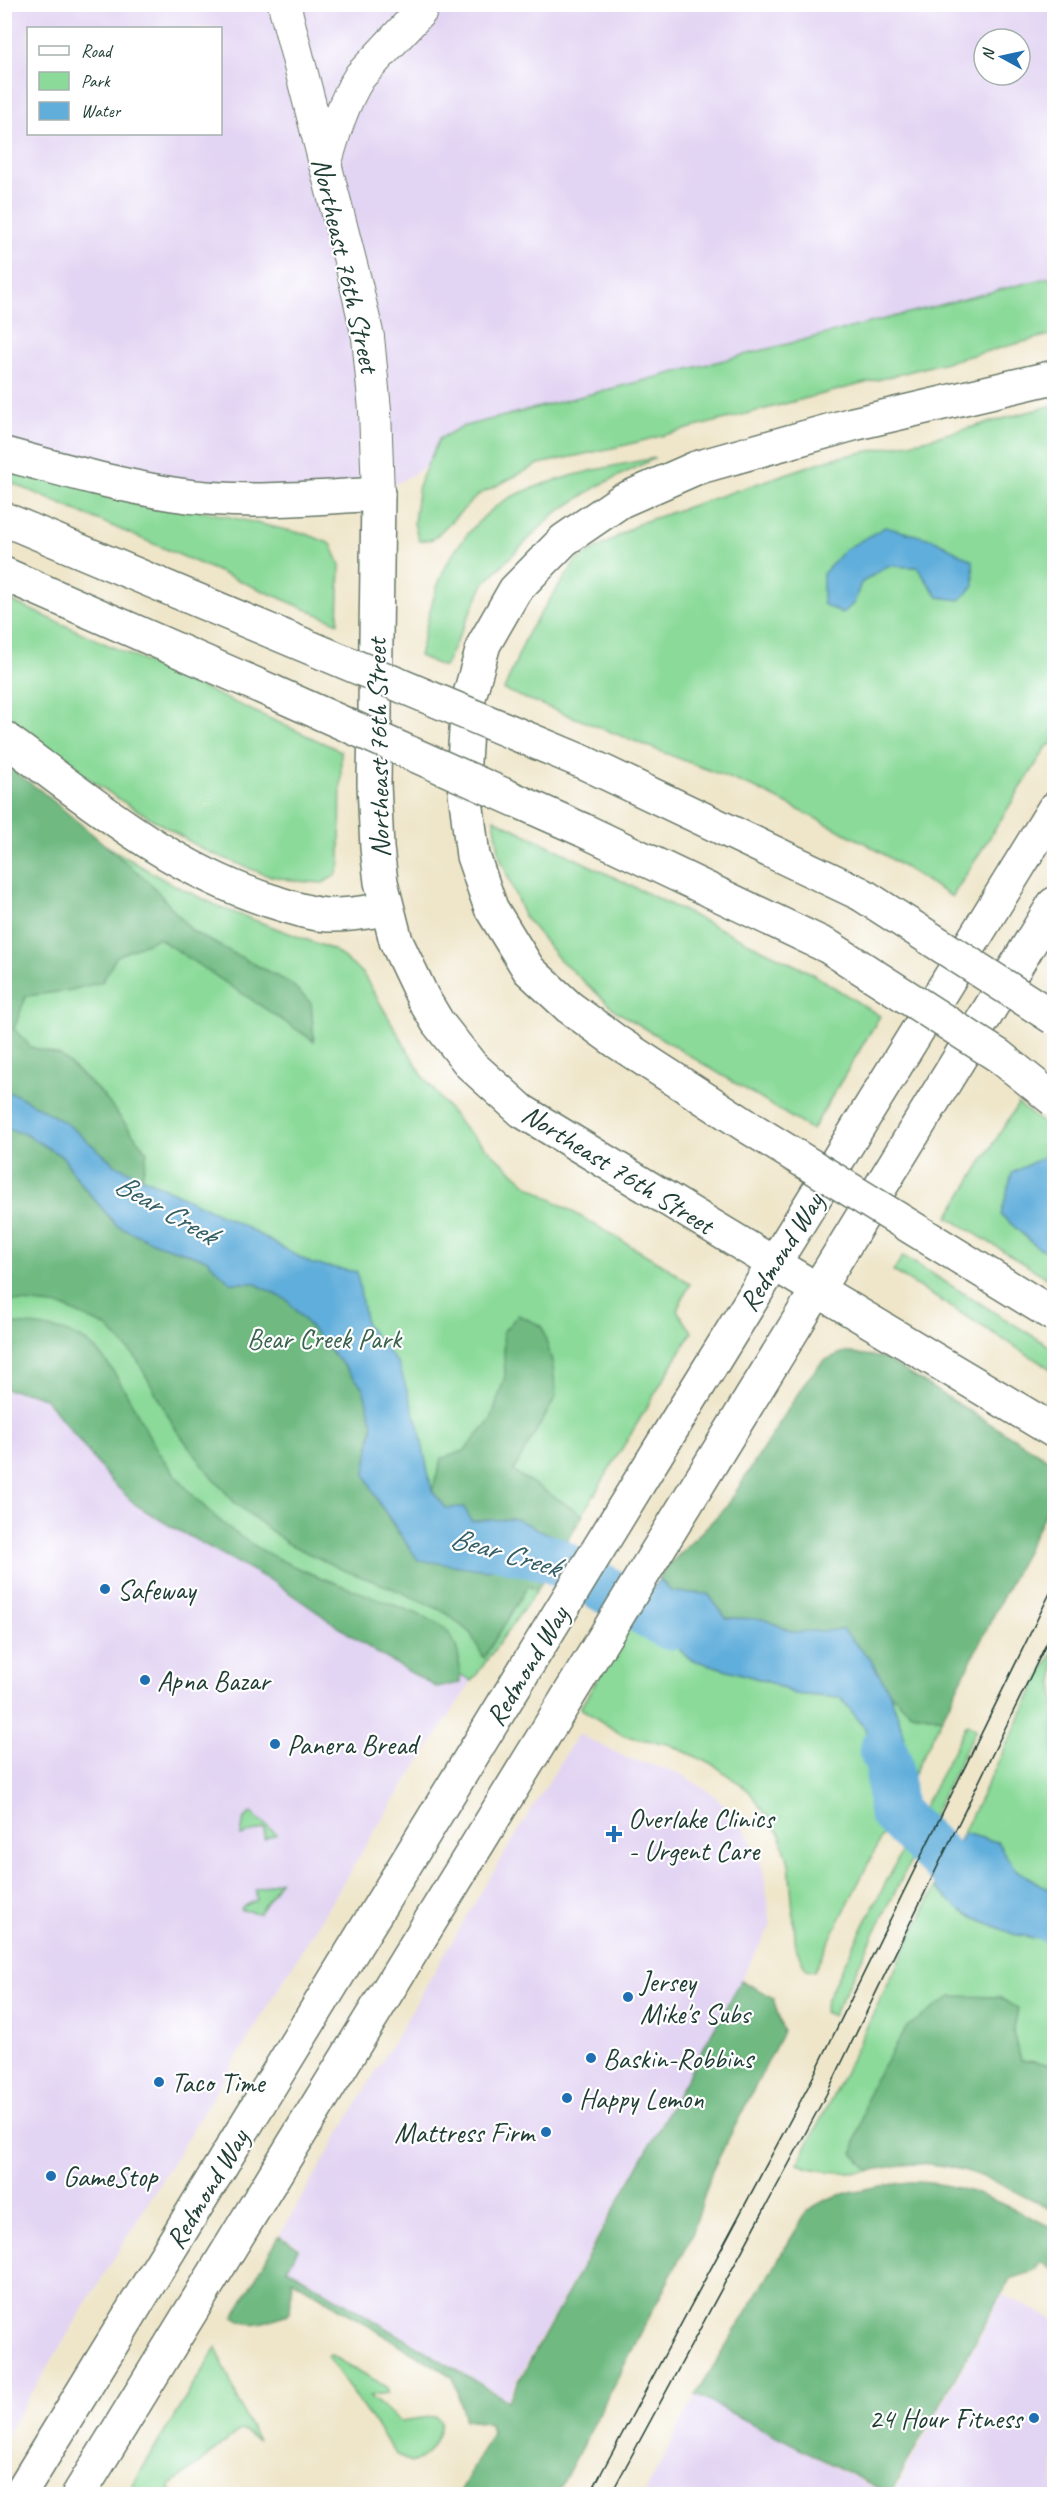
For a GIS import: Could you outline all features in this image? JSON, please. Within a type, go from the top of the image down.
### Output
[{"type":"main road","points":[[1054,377],[853,424],[696,468],[621,501],[564,540],[515,590],[484,644],[468,701],[463,776],[473,856],[491,908],[530,970],[569,1007],[617,1042],[750,1128],[1054,1315]]},
{"type":"main road","points":[[4,454],[174,494],[256,500],[378,494]]},
{"type":"main road","name":"Northeast 76th Street","points":[[378,494],[375,816],[378,860],[387,909],[396,941],[423,999],[454,1045],[487,1082],[540,1124],[1054,1431]]},
{"type":"main road","points":[[4,519],[583,762],[861,894],[1054,1018]]},
{"type":"main road","points":[[4,574],[583,830],[828,947],[999,1056],[1054,1100]]},
{"type":"main road","points":[[4,738],[158,850],[209,878],[249,894],[310,912],[340,915],[387,909]]},
{"type":"main road","name":"Redmond Way","points":[[20,2494],[1054,809]]},
{"type":"main road","name":"Redmond Way","points":[[79,2494],[1054,904]]},
{"type":"street","name":"Northeast 76th Street","points":[[284,4],[368,338],[375,411],[378,494]]},
{"type":"street","points":[[325,166],[337,124],[352,89],[367,69],[421,11]]},
{"type":"shaded area","points":[[4,5],[1054,5],[1054,308],[454,451],[378,494],[256,500],[5,454]]},
{"type":"shaded area","points":[[5,1355],[179,1518],[472,1681],[374,1832],[5,2437]]},
{"type":"shaded area","points":[[578,1734],[627,1758],[679,1773],[711,1793],[736,1817],[749,1837],[763,1868],[771,1925],[507,2399],[287,2267],[300,2247],[280,2235],[484,1887]]},
{"type":"shaded area","points":[[1003,2295],[1054,2319],[1054,2494],[893,2494]]},
{"type":"shaded area","points":[[696,2395],[886,2494],[644,2494]]},
{"type":"green space","points":[[1054,276],[1054,334],[626,445],[539,464],[478,495],[433,539],[419,541],[414,523],[419,484],[439,439],[461,427]]},
{"type":"green space","points":[[1054,405],[1054,744],[1048,745],[952,897],[867,844],[757,789],[504,690],[528,632],[576,561],[640,523],[830,459],[924,440]],"holes":[[[885,527],[960,599],[938,597],[917,567],[887,566],[861,583]]]},
{"type":"green space","points":[[655,458],[600,485],[554,514],[485,582],[444,667],[419,656],[434,597],[447,564],[467,535],[493,509],[513,496],[547,483]]},
{"type":"green space","points":[[5,466],[309,535],[331,544],[340,565],[338,623],[5,480]]},
{"type":"green space","points":[[5,598],[341,751],[340,864],[336,875],[323,883],[296,881],[266,875],[204,850],[122,801],[5,723]]},
{"type":"green space","points":[[4,764],[40,790],[150,883],[193,932],[290,983],[311,1003],[314,1041],[158,938],[117,956],[102,982],[67,991],[26,996],[14,1029],[31,1047],[61,1056],[102,1094],[147,1152],[142,1178],[116,1165],[66,1123],[17,1095],[5,1091]]},
{"type":"green space","points":[[494,819],[811,973],[880,1016],[812,1130],[616,1011],[559,959],[524,916],[500,857]]},
{"type":"green space","name":"Bear Creek Park","points":[[7,839],[314,1040],[311,1003],[290,983],[193,932],[150,884],[105,845],[166,881],[222,908],[334,950],[363,974],[424,1078],[464,1128],[530,1187],[665,1266],[690,1284],[677,1310],[692,1332],[537,1590],[472,1681],[179,1518],[5,1355],[4,842]]},
{"type":"green space","points":[[1018,1104],[1054,1132],[1054,1282],[948,1217]]},
{"type":"green space","points":[[4,1128],[25,1134],[63,1157],[79,1182],[116,1225],[157,1244],[206,1259],[231,1283],[254,1283],[287,1300],[363,1388],[373,1424],[365,1474],[379,1503],[399,1534],[456,1565],[487,1570],[520,1562],[552,1565],[537,1590],[528,1586],[484,1658],[470,1633],[445,1612],[341,1569],[287,1543],[235,1503],[211,1476],[175,1428],[136,1358],[107,1327],[61,1306],[5,1300]]},
{"type":"green space","points":[[903,1256],[1054,1349],[1054,1371],[893,1271]]},
{"type":"green space","points":[[518,1315],[542,1326],[553,1365],[556,1397],[513,1471],[583,1515],[566,1542],[516,1519],[471,1521],[446,1508],[432,1491],[442,1458],[464,1451],[491,1420],[505,1376],[503,1332]]},
{"type":"green space","points":[[4,1324],[62,1331],[92,1346],[114,1373],[166,1463],[210,1512],[230,1529],[266,1553],[325,1579],[416,1614],[444,1628],[456,1647],[460,1683],[436,1687],[377,1653],[275,1583],[136,1505],[112,1482],[45,1398],[5,1389]]},
{"type":"green space","points":[[844,1352],[884,1358],[1054,1463],[1054,1495],[942,1718],[911,1713],[890,1693],[870,1659],[843,1630],[793,1632],[763,1619],[726,1618],[708,1594],[672,1592],[659,1579],[666,1568],[727,1506],[806,1381],[823,1361]]},
{"type":"green space","points":[[638,1612],[690,1659],[766,1681],[795,1694],[841,1698],[866,1729],[886,1828],[814,1971],[806,1969],[796,1948],[789,1863],[780,1834],[749,1791],[714,1765],[668,1744],[624,1736],[580,1708]]},
{"type":"green space","points":[[1054,1649],[1054,1893],[1015,1869],[997,1842],[963,1833]]},
{"type":"green space","points":[[889,1691],[911,1713],[942,1718],[906,1789],[903,1731]]},
{"type":"green space","points":[[967,1724],[976,1729],[929,1823],[919,1816]]},
{"type":"green space","points":[[251,1813],[277,1834],[264,1839],[265,1828],[241,1836],[244,1818]]},
{"type":"green space","points":[[905,1845],[914,1854],[833,2016],[824,2012],[826,2001],[835,1982]]},
{"type":"green space","points":[[280,1881],[259,1913],[241,1910],[242,1907],[257,1900],[255,1890]]},
{"type":"green space","points":[[935,1888],[965,1913],[1013,1934],[1054,1942],[1054,2065],[1021,2060],[1013,2033],[853,2153],[869,2171],[833,2172],[797,2164],[831,2100]]},
{"type":"green space","points":[[741,1980],[773,1998],[783,2032],[712,2171],[692,2235],[557,2494],[459,2494],[492,2433],[490,2423],[465,2420],[453,2377],[292,2279],[290,2313],[269,2321],[254,2323],[240,2321],[234,2317],[279,2236],[299,2248],[287,2268],[508,2401]]},
{"type":"green space","points":[[952,1996],[999,1997],[1018,2009],[1013,2033],[1021,2060],[1054,2065],[1054,2211],[994,2182],[962,2170],[922,2164],[869,2171],[853,2153],[870,2087],[907,2027]]},
{"type":"green space","points":[[909,2182],[947,2185],[966,2190],[1054,2228],[1054,2270],[1040,2262],[1035,2271],[1010,2279],[890,2494],[696,2395],[807,2212],[828,2199],[841,2195]]},
{"type":"green space","points":[[216,2348],[249,2425],[258,2440],[241,2430],[169,2487],[174,2494],[127,2494]]},
{"type":"green space","points":[[331,2355],[387,2387],[388,2393],[369,2396],[401,2421],[436,2416],[441,2422],[440,2429],[427,2453],[417,2461],[410,2463],[396,2454],[327,2356]]},
{"type":"water","points":[[885,527],[935,540],[973,561],[974,586],[960,600],[938,597],[917,567],[887,566],[861,583],[854,603],[842,614],[823,604],[823,574],[844,550]]},
{"type":"water","points":[[4,1091],[17,1095],[66,1123],[116,1165],[240,1224],[312,1264],[357,1272],[366,1325],[399,1365],[419,1428],[432,1491],[446,1508],[464,1507],[471,1521],[516,1519],[566,1542],[552,1565],[520,1562],[487,1570],[418,1560],[379,1503],[365,1474],[373,1424],[363,1388],[287,1300],[254,1283],[231,1283],[206,1259],[157,1244],[116,1225],[79,1181],[63,1157],[25,1134],[5,1128]]},
{"type":"water","points":[[1045,1156],[1054,1160],[1054,1252],[1038,1248],[1001,1215],[1012,1173]]},
{"type":"water","points":[[659,1579],[672,1592],[708,1594],[726,1618],[763,1619],[793,1632],[843,1630],[870,1659],[889,1691],[903,1731],[906,1789],[886,1828],[865,1728],[841,1698],[795,1694],[766,1681],[690,1659],[638,1612]]},
{"type":"water","points":[[963,1833],[997,1842],[1015,1869],[1054,1893],[1054,1942],[1013,1934],[965,1913],[935,1888]]},
{"type":"waterway","name":"Bear Creek","points":[[491,1544],[554,1560],[669,1626]]},
{"type":"waterway","name":"Bear Creek","points":[[883,1750],[889,1765],[892,1811],[974,1890],[1054,1920]]},
{"type":"tram line","points":[[590,2494],[808,2087],[1054,1585]]},
{"type":"tram line","points":[[611,2494],[826,2095],[1054,1628]]},
{"type":"place","name":"Safeway","points":[[105,1589]]},
{"type":"place","name":"Apna Bazar","points":[[145,1680]]},
{"type":"place","name":"Panera Bread","points":[[275,1744]]},
{"type":"place","name":"Overlake Clinics - Urgent Care","points":[[614,1834]]},
{"type":"place","name":"Jersey Mike's Subs","points":[[628,1997]]},
{"type":"place","name":"Baskin-Robbins","points":[[591,2058]]},
{"type":"place","name":"Taco Time","points":[[159,2082]]},
{"type":"place","name":"Happy Lemon","points":[[567,2098]]},
{"type":"place","name":"Mattress Firm","points":[[546,2132]]},
{"type":"place","name":"GameStop","points":[[51,2176]]},
{"type":"place","name":"24 Hour Fitness","points":[[1034,2418]]}]
